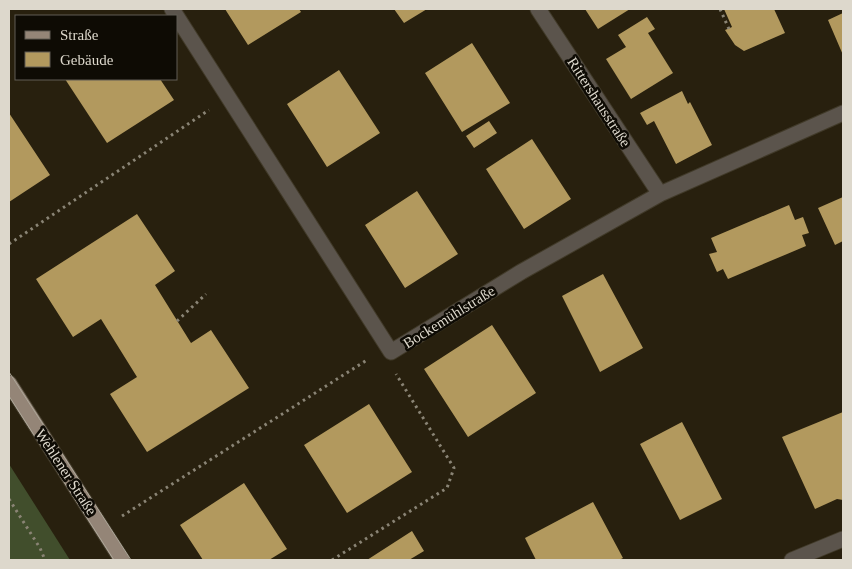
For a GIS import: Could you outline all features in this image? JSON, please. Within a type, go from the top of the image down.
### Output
[{"type":"main road","name":"Wehlener Straße","points":[[9,383],[122,560]]},
{"type":"street","name":"Rittershausstraße","points":[[538,9],[660,194]]},
{"type":"street","name":"Bockemühlstraße","points":[[178,18],[391,352],[521,272],[660,194],[843,113]]},
{"type":"street","points":[[792,560],[843,540]]},
{"type":"path","points":[[720,9],[730,28]]},
{"type":"path","points":[[9,244],[229,97]]},
{"type":"path","points":[[177,321],[206,294]]},
{"type":"path","points":[[102,529],[374,356],[391,352],[393,370],[454,468],[447,488],[332,560]]},
{"type":"path","points":[[9,499],[40,548],[45,560]]},
{"type":"green space","points":[[9,464],[70,560],[9,560]]},
{"type":"building","points":[[225,9],[299,9],[301,12],[248,45]]},
{"type":"building","points":[[394,9],[427,9],[404,23]]},
{"type":"building","points":[[585,9],[630,9],[598,29]]},
{"type":"building","points":[[724,9],[774,9],[785,33],[744,51],[735,45],[725,30],[732,27]]},
{"type":"building","points":[[843,13],[843,55],[828,20]]},
{"type":"building","points":[[647,17],[655,29],[648,33],[673,73],[631,99],[606,59],[626,47],[618,35]]},
{"type":"building","points":[[472,43],[510,103],[462,132],[425,73]]},
{"type":"building","points":[[339,70],[380,133],[327,167],[287,104]]},
{"type":"building","points":[[66,80],[161,80],[174,100],[107,143]]},
{"type":"building","points":[[682,91],[688,104],[690,102],[712,145],[676,164],[654,121],[647,125],[640,113]]},
{"type":"building","points":[[9,113],[50,175],[9,202]]},
{"type":"building","points":[[489,121],[497,133],[474,148],[466,136]]},
{"type":"building","points":[[532,139],[571,199],[524,229],[486,169]]},
{"type":"building","points":[[417,191],[458,254],[405,288],[365,225]]},
{"type":"building","points":[[843,197],[843,241],[835,245],[818,208]]},
{"type":"building","points":[[789,205],[795,220],[803,217],[809,233],[802,235],[806,246],[728,279],[723,269],[717,272],[709,254],[717,252],[711,238]]},
{"type":"building","points":[[137,214],[175,271],[155,285],[191,343],[211,330],[249,388],[147,452],[110,394],[137,377],[101,319],[73,337],[36,279]]},
{"type":"building","points":[[603,274],[643,348],[600,372],[562,296]]},
{"type":"building","points":[[492,325],[536,393],[468,437],[424,369]]},
{"type":"building","points":[[369,404],[412,472],[347,513],[304,445]]},
{"type":"building","points":[[843,412],[843,500],[837,499],[815,509],[782,437]]},
{"type":"building","points":[[682,422],[722,499],[680,520],[640,444]]},
{"type":"building","points":[[244,483],[287,549],[269,560],[203,560],[180,525]]},
{"type":"building","points":[[593,502],[623,558],[619,560],[536,560],[525,538]]},
{"type":"building","points":[[412,531],[424,551],[409,560],[367,560]]},
{"type":"tram line","points":[[9,372],[131,560]]},
{"type":"tram line","points":[[9,396],[114,560]]}]
